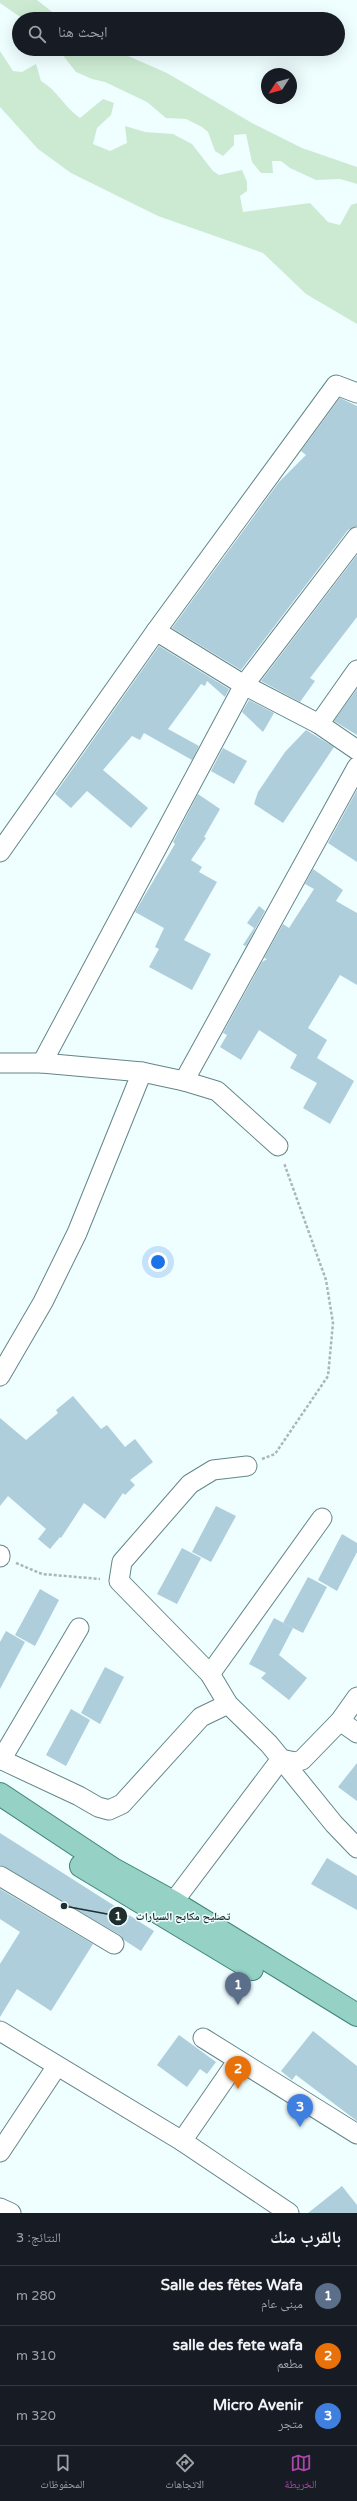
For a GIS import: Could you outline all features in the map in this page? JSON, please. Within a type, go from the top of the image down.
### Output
[{"type":"main road","points":[[0,1794],[113,1869],[169,1909],[357,2032]]},
{"type":"main road","points":[[0,1812],[107,1883],[169,1909],[357,2015]]},
{"type":"street","points":[[0,852],[156,631],[336,385],[357,393]]},
{"type":"street","points":[[42,1063],[244,685],[357,537]]},
{"type":"street","points":[[156,631],[244,685],[319,724],[357,750]]},
{"type":"street","points":[[319,724],[357,670]]},
{"type":"street","points":[[184,1081],[357,767]]},
{"type":"street","points":[[0,1063],[42,1063],[142,1072],[184,1081],[217,1091],[278,1146]]},
{"type":"street","points":[[0,1376],[42,1302],[77,1232],[142,1072]]},
{"type":"street","points":[[247,1466],[213,1470],[190,1484],[122,1562],[119,1581],[210,1674],[228,1704],[281,1759],[325,1813],[357,1848]]},
{"type":"street","points":[[210,1674],[322,1518]]},
{"type":"street","points":[[79,1628],[0,1759],[80,1796],[98,1807],[109,1810],[122,1804],[201,1717],[228,1704]]},
{"type":"street","points":[[281,1759],[295,1762],[302,1760],[315,1750],[340,1721],[357,1698]]},
{"type":"street","points":[[340,1721],[357,1734]]},
{"type":"street","points":[[315,1750],[310,1768],[316,1791],[325,1813]]},
{"type":"street","points":[[169,1909],[182,1888],[281,1759]]},
{"type":"street","points":[[0,1876],[114,1944]]},
{"type":"street","points":[[0,2031],[182,2141],[289,2213]]},
{"type":"street","points":[[203,2038],[357,2134]]},
{"type":"street","points":[[182,2141],[238,2060]]},
{"type":"street","points":[[0,2152],[56,2066]]},
{"type":"street","points":[[0,2208],[11,2213]]},
{"type":"path","points":[[247,1466],[275,1454],[328,1376],[332,1323],[326,1280],[278,1146]]},
{"type":"path","points":[[0,1556],[42,1574],[119,1581]]},
{"type":"green space","points":[[0,0],[37,0],[52,12],[13,12],[0,3]]},
{"type":"green space","points":[[0,51],[13,71],[22,72],[36,64],[41,81],[52,89],[69,109],[80,118],[103,99],[114,103],[111,115],[97,128],[93,144],[110,151],[127,143],[125,126],[145,132],[173,134],[192,144],[213,171],[219,175],[242,170],[247,182],[247,191],[240,196],[243,212],[310,203],[328,222],[340,225],[351,205],[357,203],[357,324],[306,294],[263,253],[158,216],[71,173],[38,149],[0,107]]},
{"type":"green space","points":[[63,56],[128,56],[167,73],[252,123],[302,148],[357,167],[357,184],[340,179],[316,180],[290,168],[281,161],[272,161],[273,173],[261,173],[252,162],[246,134],[234,135],[234,145],[223,156],[215,151],[208,132],[202,127],[186,119],[166,118],[147,102],[105,82],[92,79],[76,72]]},
{"type":"building","points":[[340,398],[357,406],[357,526],[348,530],[241,670],[172,628],[279,482],[306,455],[301,451]]},
{"type":"building","points":[[357,555],[357,617],[310,678],[315,681],[300,702],[261,681]]},
{"type":"building","points":[[159,646],[229,689],[225,697],[207,681],[205,686],[201,684],[168,729],[199,746],[192,760],[144,733],[140,740],[132,736],[103,770],[148,808],[131,828],[87,791],[71,808],[55,794]]},
{"type":"building","points":[[357,689],[357,735],[334,721]]},
{"type":"building","points":[[249,700],[274,713],[263,732],[242,712]]},
{"type":"building","points":[[306,730],[334,747],[283,823],[254,804],[258,792],[285,752]]},
{"type":"building","points":[[223,748],[247,761],[234,784],[211,771]]},
{"type":"building","points":[[357,790],[357,862],[328,843]]},
{"type":"building","points":[[198,794],[220,809],[204,837],[206,838],[191,860],[202,867],[199,872],[217,882],[184,940],[211,954],[192,990],[149,967],[159,949],[155,947],[164,928],[135,912],[175,844],[173,842]]},
{"type":"building","points":[[313,869],[343,890],[336,901],[357,913],[357,985],[340,975],[308,1028],[327,1040],[317,1058],[354,1081],[330,1124],[303,1108],[317,1083],[290,1068],[297,1055],[259,1030],[241,1060],[220,1047],[227,1035],[223,1033],[262,962],[267,959],[264,958],[283,924],[289,928],[314,889],[305,884]]},
{"type":"building","points":[[259,906],[265,911],[246,946],[243,945],[254,928],[247,923]]},
{"type":"building","points":[[73,1396],[101,1429],[107,1425],[125,1447],[135,1439],[153,1462],[130,1480],[135,1485],[125,1495],[123,1493],[105,1519],[84,1503],[61,1538],[60,1537],[50,1549],[38,1539],[46,1529],[8,1496],[0,1506],[0,1418],[26,1440],[58,1413],[56,1410]]},
{"type":"building","points":[[216,1506],[236,1516],[211,1562],[192,1552]]},
{"type":"building","points":[[342,1534],[357,1543],[357,1552],[337,1591],[318,1580]]},
{"type":"building","points":[[182,1548],[201,1558],[177,1604],[157,1594]]},
{"type":"building","points":[[308,1577],[327,1587],[303,1633],[283,1623]]},
{"type":"building","points":[[40,1589],[59,1600],[35,1646],[15,1635]]},
{"type":"building","points":[[274,1618],[293,1628],[279,1655],[307,1678],[289,1700],[261,1678],[266,1673],[249,1664]]},
{"type":"building","points":[[6,1631],[25,1642],[0,1689],[0,1642]]},
{"type":"building","points":[[105,1667],[124,1677],[100,1724],[81,1713]]},
{"type":"building","points":[[71,1709],[90,1720],[66,1766],[46,1755]]},
{"type":"building","points":[[357,1763],[357,1801],[338,1787]]},
{"type":"building","points":[[0,1833],[154,1931],[141,1951],[124,1940],[120,1935],[0,1865]]},
{"type":"building","points":[[327,1858],[357,1876],[357,1910],[311,1884]]},
{"type":"building","points":[[0,1889],[93,1944],[51,2011],[17,1989],[0,2017],[0,1964],[20,1932],[0,1919]]},
{"type":"building","points":[[313,2031],[357,2066],[357,2121],[296,2075],[292,2080],[281,2071]]},
{"type":"building","points":[[179,2035],[216,2062],[207,2074],[200,2069],[187,2087],[157,2065]]},
{"type":"building","points":[[342,2186],[357,2205],[357,2213],[308,2213]]},
{"type":"place","name":"تصليح مكابح السيارات","points":[[64,1906]]},
{"type":"place","name":"Salle des fêtes Wafa","points":[[238,2005]]},
{"type":"place","name":"salle des fete wafa","points":[[238,2089]]},
{"type":"place","name":"Micro Avenir","points":[[300,2127]]}]
